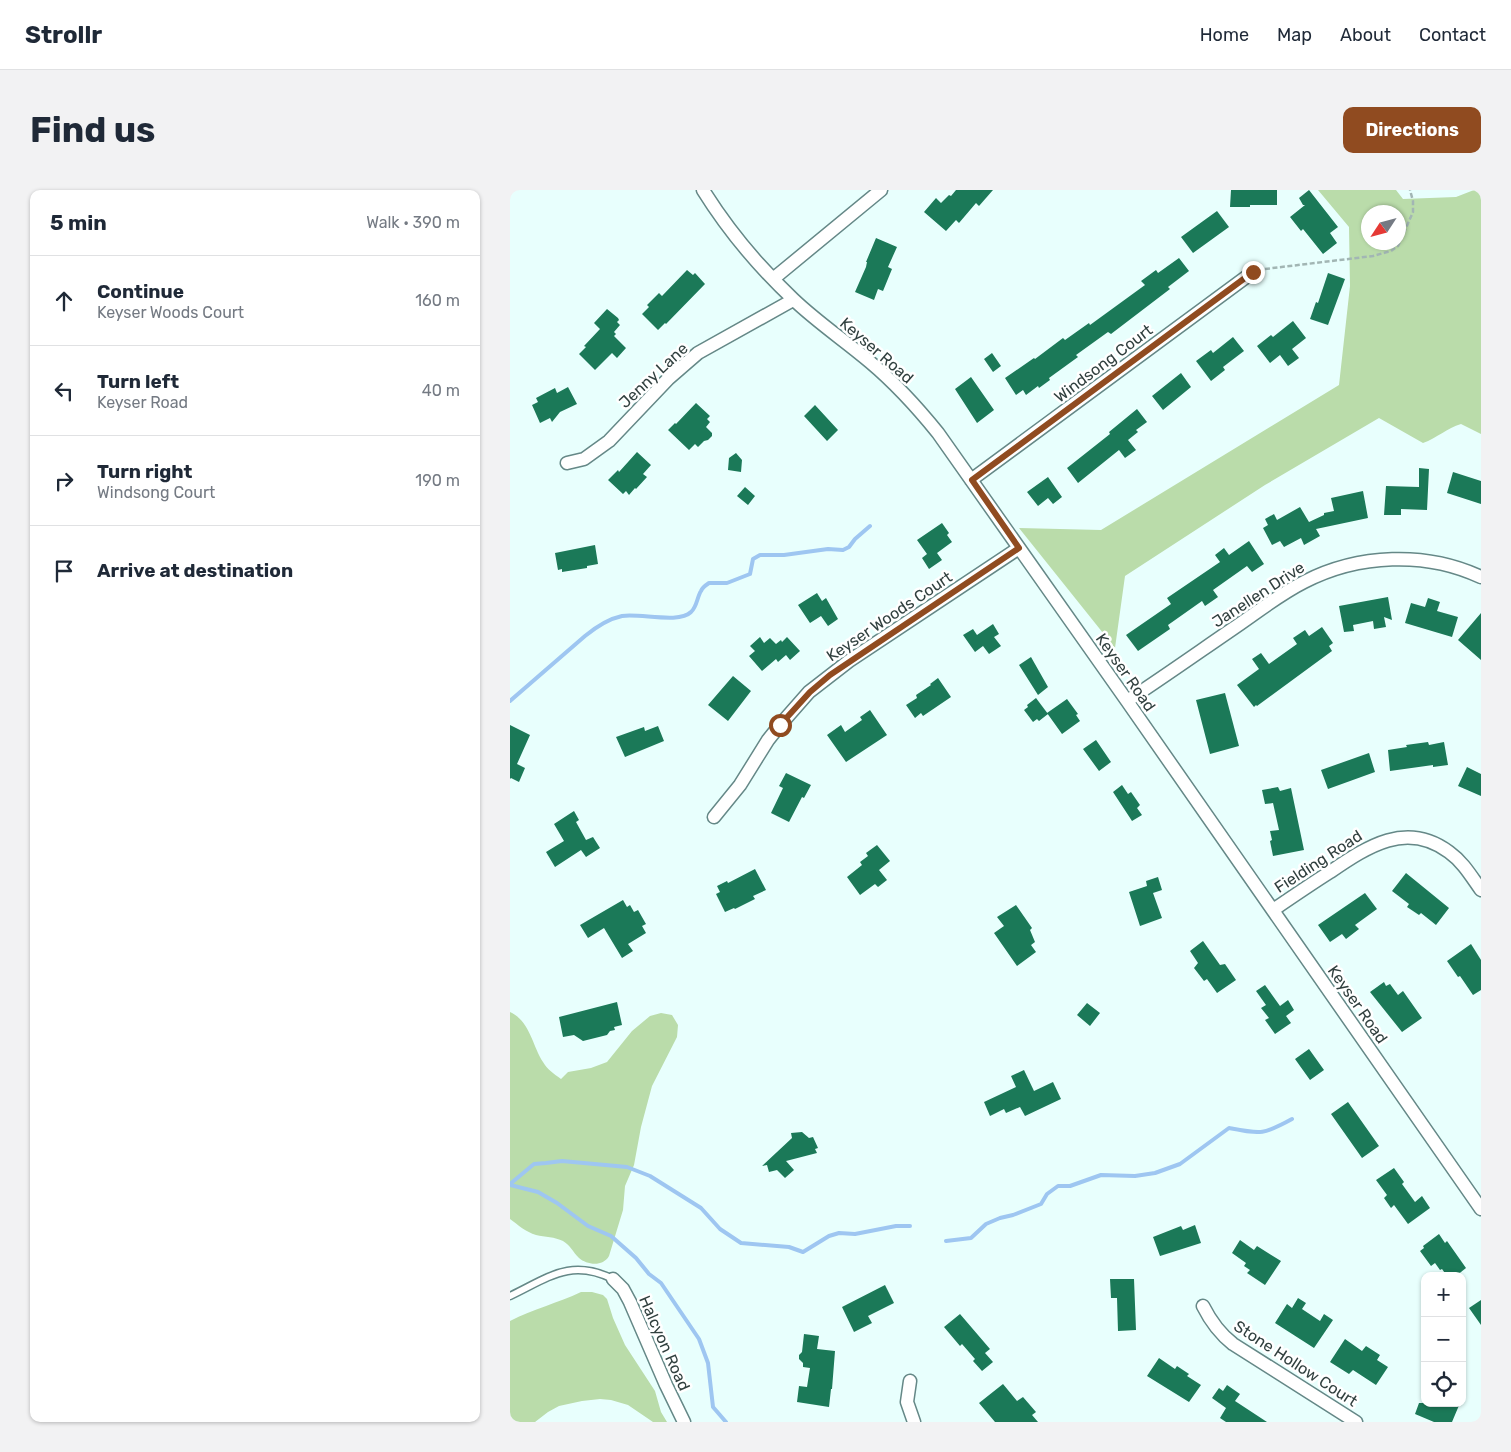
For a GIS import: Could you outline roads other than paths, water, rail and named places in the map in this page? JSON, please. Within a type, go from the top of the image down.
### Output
[{"type":"street","name":"Keyser Road","points":[[703,190],[736,238],[793,300],[869,361],[904,394],[938,433],[1481,1209]]},
{"type":"street","points":[[773,279],[881,190]]},
{"type":"street","name":"Windsong Court","points":[[972,480],[1253,272]]},
{"type":"street","name":"Jenny Lane","points":[[567,463],[584,460],[609,441],[668,378],[698,353],[793,300]]},
{"type":"street","name":"Keyser Woods Court","points":[[714,817],[734,793],[780,725],[810,692],[849,661],[1019,548]]},
{"type":"street","name":"Janellen Drive","points":[[1127,701],[1287,592],[1311,578],[1337,567],[1390,559],[1414,560],[1443,564],[1481,577]]},
{"type":"street","name":"Fielding Road","points":[[1272,910],[1364,849],[1392,838],[1415,838],[1448,851],[1466,868],[1481,890]]},
{"type":"street","name":"Halcyon Road","points":[[613,1279],[623,1289],[630,1302],[666,1386],[684,1422]]},
{"type":"street","name":"Stone Hollow Court","points":[[1203,1306],[1210,1321],[1233,1344],[1356,1422]]},
{"type":"street","points":[[910,1380],[907,1402],[914,1422]]},
{"type":"lane","points":[[510,1296],[549,1276],[568,1270],[599,1272],[613,1279]]},
{"type":"waterway","points":[[510,701],[585,636],[607,621],[630,615],[669,618],[685,615],[693,610],[705,586],[709,583],[727,583],[750,574],[753,559],[760,555],[784,555],[828,549],[843,550],[849,547],[870,526]]},
{"type":"waterway","points":[[946,1241],[971,1238],[986,1224],[1041,1204],[1047,1194],[1058,1186],[1070,1186],[1101,1175],[1135,1176],[1155,1173],[1180,1164],[1229,1128],[1262,1132],[1292,1119]]},
{"type":"waterway","points":[[510,1184],[534,1164],[562,1161],[627,1167],[650,1176],[701,1208],[720,1229],[741,1243],[789,1247],[803,1252],[829,1236],[839,1233],[855,1234],[896,1226],[910,1226]]},
{"type":"waterway","points":[[510,1185],[538,1192],[557,1203],[588,1226],[611,1236],[636,1258],[649,1274],[661,1283],[699,1339],[708,1363],[713,1407],[726,1422]]}]
